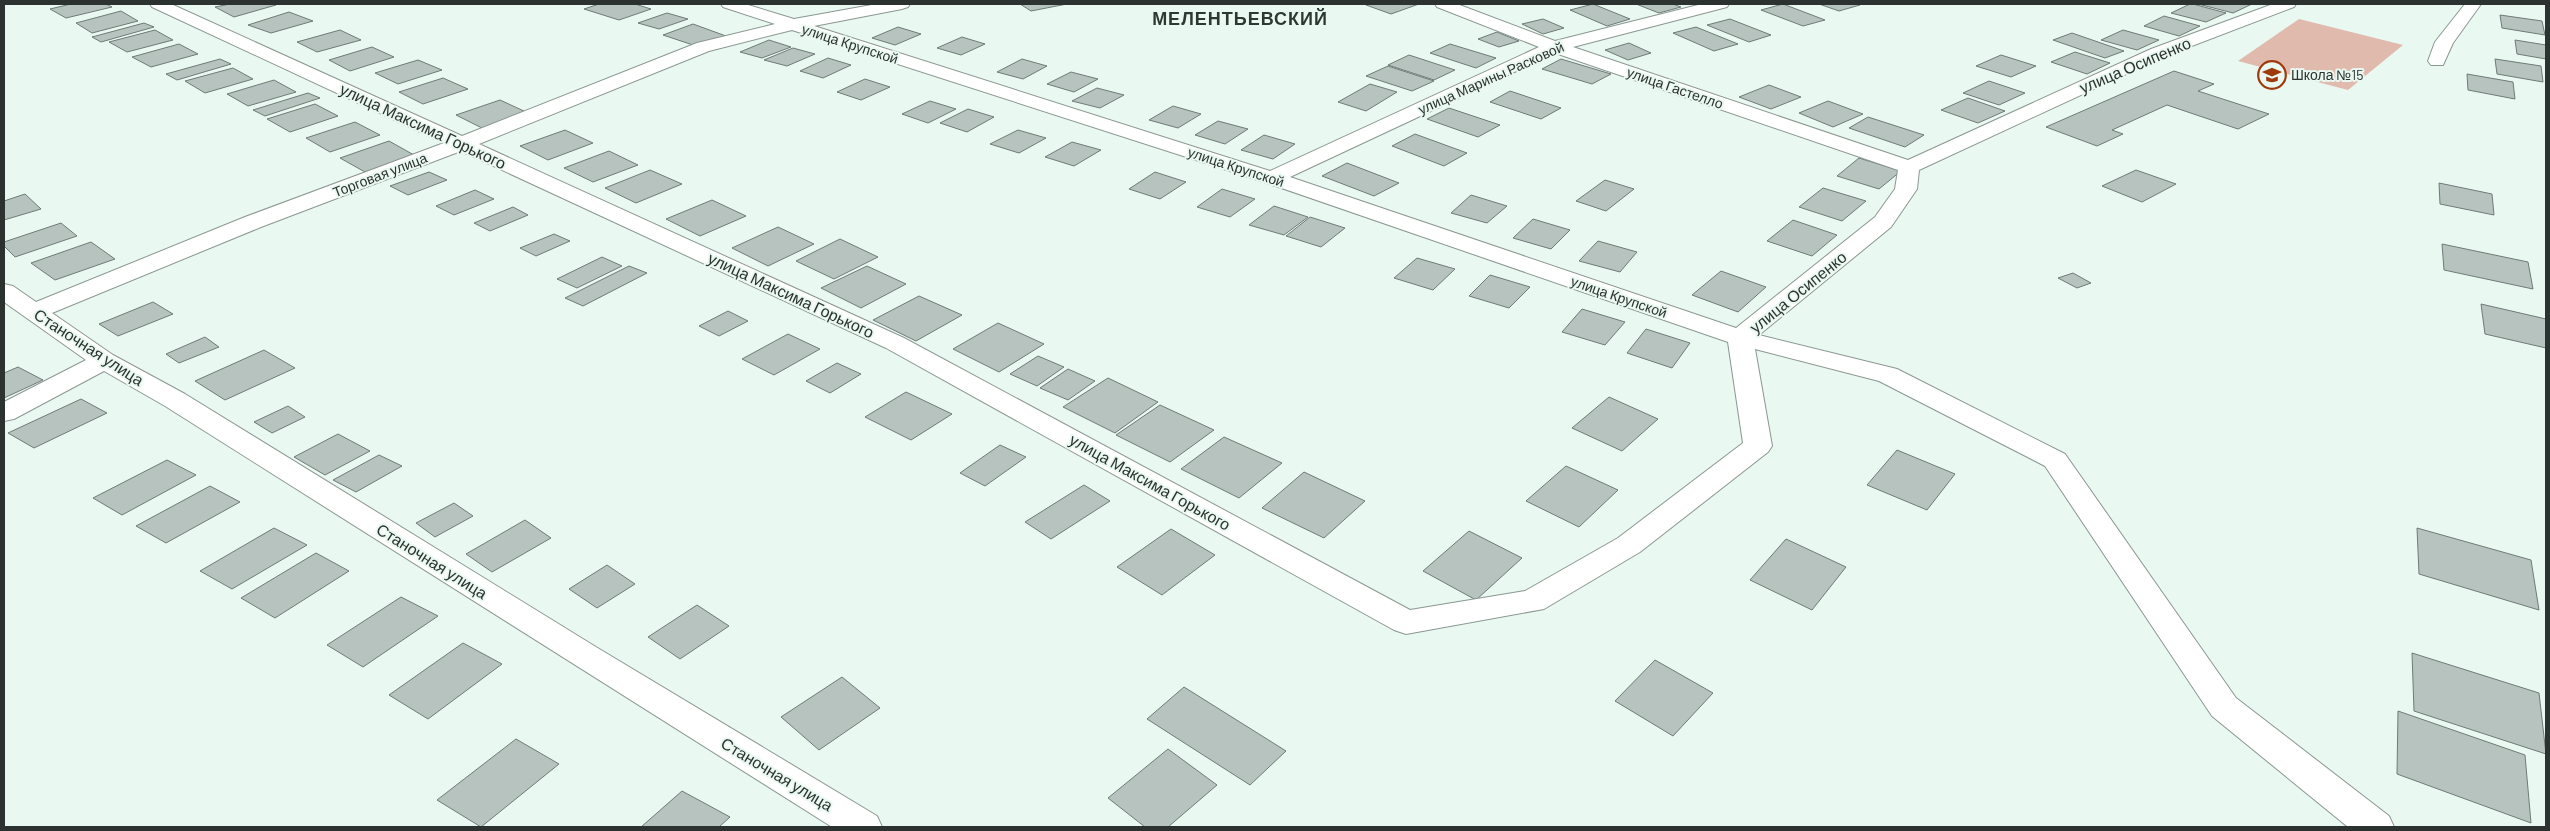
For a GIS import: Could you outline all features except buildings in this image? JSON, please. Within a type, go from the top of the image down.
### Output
[{"type":"street","name":"улица Максима Горького","points":[[158,4],[895,343],[1406,622]]},
{"type":"street","name":"улица Крупской","points":[[728,4],[1271,178],[1740,338],[1888,376],[2054,460],[2224,707],[2375,827]]},
{"type":"street","name":"Торговая улица","points":[[34,312],[253,222],[461,144],[703,47],[792,25],[902,4]]},
{"type":"street","name":"улица Гастелло","points":[[1443,4],[1554,47],[1910,167]]},
{"type":"street","name":"улица Марины Расковой","points":[[1271,178],[1554,47],[1721,4]]},
{"type":"street","name":"улица Осипенко","points":[[1406,622],[1533,601],[1629,545],[1758,446],[1740,338],[1883,222],[1906,189],[1910,167],[2157,53],[2288,4]]},
{"type":"street","points":[[2437,61],[2444,42],[2473,4]]},
{"type":"street","name":"Станочная улица","points":[[4,291],[104,360],[175,400],[584,656],[863,827]]},
{"type":"street","points":[[4,413],[104,360]]},
{"type":"shaded area","points":[[2299,19],[2403,45],[2348,90],[2238,61]]},
{"type":"place","name":"Школа №15","points":[[2272,75]]},
{"type":"district","name":"МЕЛЕНТЬЕВСКИЙ","points":[[1240,19]]}]
